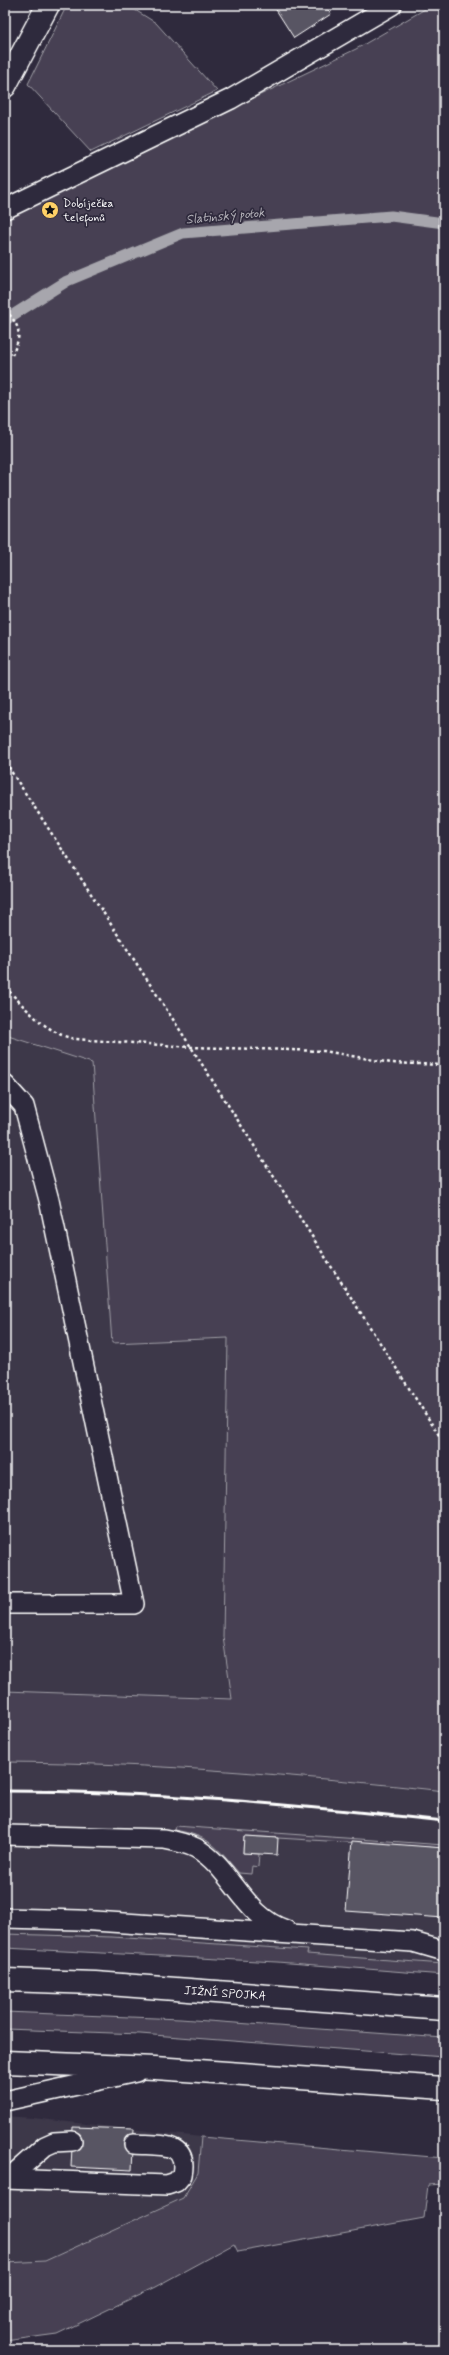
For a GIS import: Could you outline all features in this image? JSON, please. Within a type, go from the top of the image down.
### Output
[{"type":"main road","points":[[5,86],[48,5]]},
{"type":"main road","name":"JIŽNÍ SPOJKA","points":[[5,1980],[95,1983],[444,2009]]},
{"type":"main road","points":[[5,2062],[155,2068],[444,2088]]},
{"type":"lane","points":[[5,209],[231,99],[392,5]]},
{"type":"lane","points":[[5,1085],[24,1106],[49,1200],[134,1604],[5,1604]]},
{"type":"lane","points":[[5,1835],[164,1839],[182,1842],[196,1848],[212,1860],[266,1922],[299,1934]]},
{"type":"lane","points":[[5,1918],[79,1920],[413,1942],[444,1951]]},
{"type":"lane","points":[[413,1942],[444,1936]]},
{"type":"lane","points":[[5,2101],[155,2068]]},
{"type":"lane","points":[[6,2179],[45,2146],[54,2142],[72,2140]]},
{"type":"lane","points":[[6,2179],[167,2185],[176,2182],[182,2175],[182,2157],[178,2150],[170,2147],[134,2144]]},
{"type":"path","points":[[5,310],[19,328],[18,343],[12,355]]},
{"type":"path","points":[[5,762],[191,1047],[444,1443]]},
{"type":"path","points":[[5,987],[46,1027],[62,1036],[191,1047],[324,1051],[391,1064],[444,1065]]},
{"type":"shaded area","points":[[67,5],[127,5],[156,23],[217,91],[91,152],[28,84]]},
{"type":"shaded area","points":[[432,5],[444,5],[444,1791],[280,1775],[170,1767],[5,1762],[5,1691],[232,1699],[223,1637],[228,1338],[112,1343],[92,1063],[5,1035],[5,217],[356,49]]},
{"type":"shaded area","points":[[5,1035],[92,1063],[112,1343],[228,1338],[223,1637],[232,1699],[5,1691]]},
{"type":"shaded area","points":[[5,1762],[150,1765],[260,1773],[444,1791],[444,1964],[307,1954],[307,1950],[112,1937],[5,1934]]},
{"type":"shaded area","points":[[175,1826],[444,1845],[444,1848],[244,1836],[243,1853],[259,1854],[258,1867],[252,1866],[251,1874],[239,1873],[212,1844],[197,1836],[174,1830]]},
{"type":"shaded area","points":[[5,1934],[112,1937],[308,1950],[307,1954],[444,1964],[444,1975],[277,1962],[5,1948]]},
{"type":"shaded area","points":[[5,2012],[180,2019],[444,2038],[444,2057],[140,2034],[5,2029]]},
{"type":"shaded area","points":[[5,2116],[201,2137],[198,2173],[183,2198],[45,2261],[5,2263]]},
{"type":"shaded area","points":[[201,2137],[444,2158],[444,2184],[428,2185],[424,2218],[238,2252],[234,2244],[155,2287],[57,2334],[5,2341],[5,2263],[45,2261],[183,2198],[198,2173]]},
{"type":"building","points":[[273,5],[326,5],[331,14],[294,38]]},
{"type":"building","points":[[244,1836],[278,1838],[277,1855],[243,1853]]},
{"type":"building","points":[[352,1841],[444,1848],[444,1918],[346,1911]]},
{"type":"building","points":[[73,2127],[134,2129],[132,2170],[71,2167]]},
{"type":"waterway","name":"Slatinský potok","points":[[5,320],[67,281],[183,233],[391,216],[444,223]]},
{"type":"railway","points":[[5,1791],[115,1793],[170,1796],[280,1804],[444,1821]]},
{"type":"place","name":"Dobíječka telefonů","points":[[50,210]]}]
